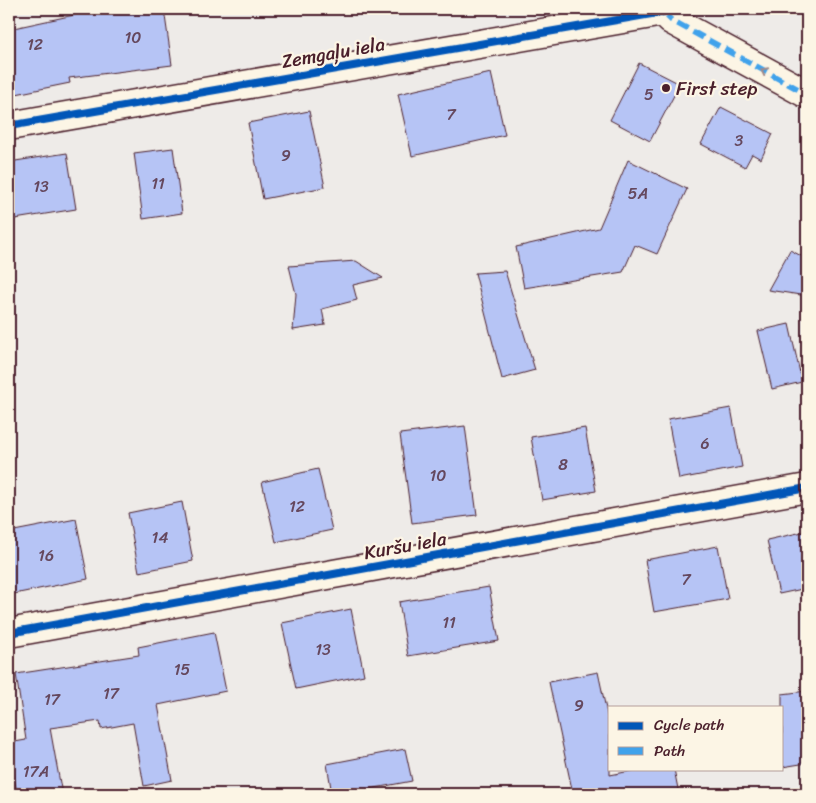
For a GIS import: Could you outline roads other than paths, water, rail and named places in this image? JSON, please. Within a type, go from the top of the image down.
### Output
[{"type":"street","name":"Zemgaļu iela","points":[[9,126],[662,10],[671,20],[807,94]]},
{"type":"street","name":"Kuršu iela","points":[[9,633],[807,488]]},
{"type":"place","name":"First step","points":[[666,88]]}]
